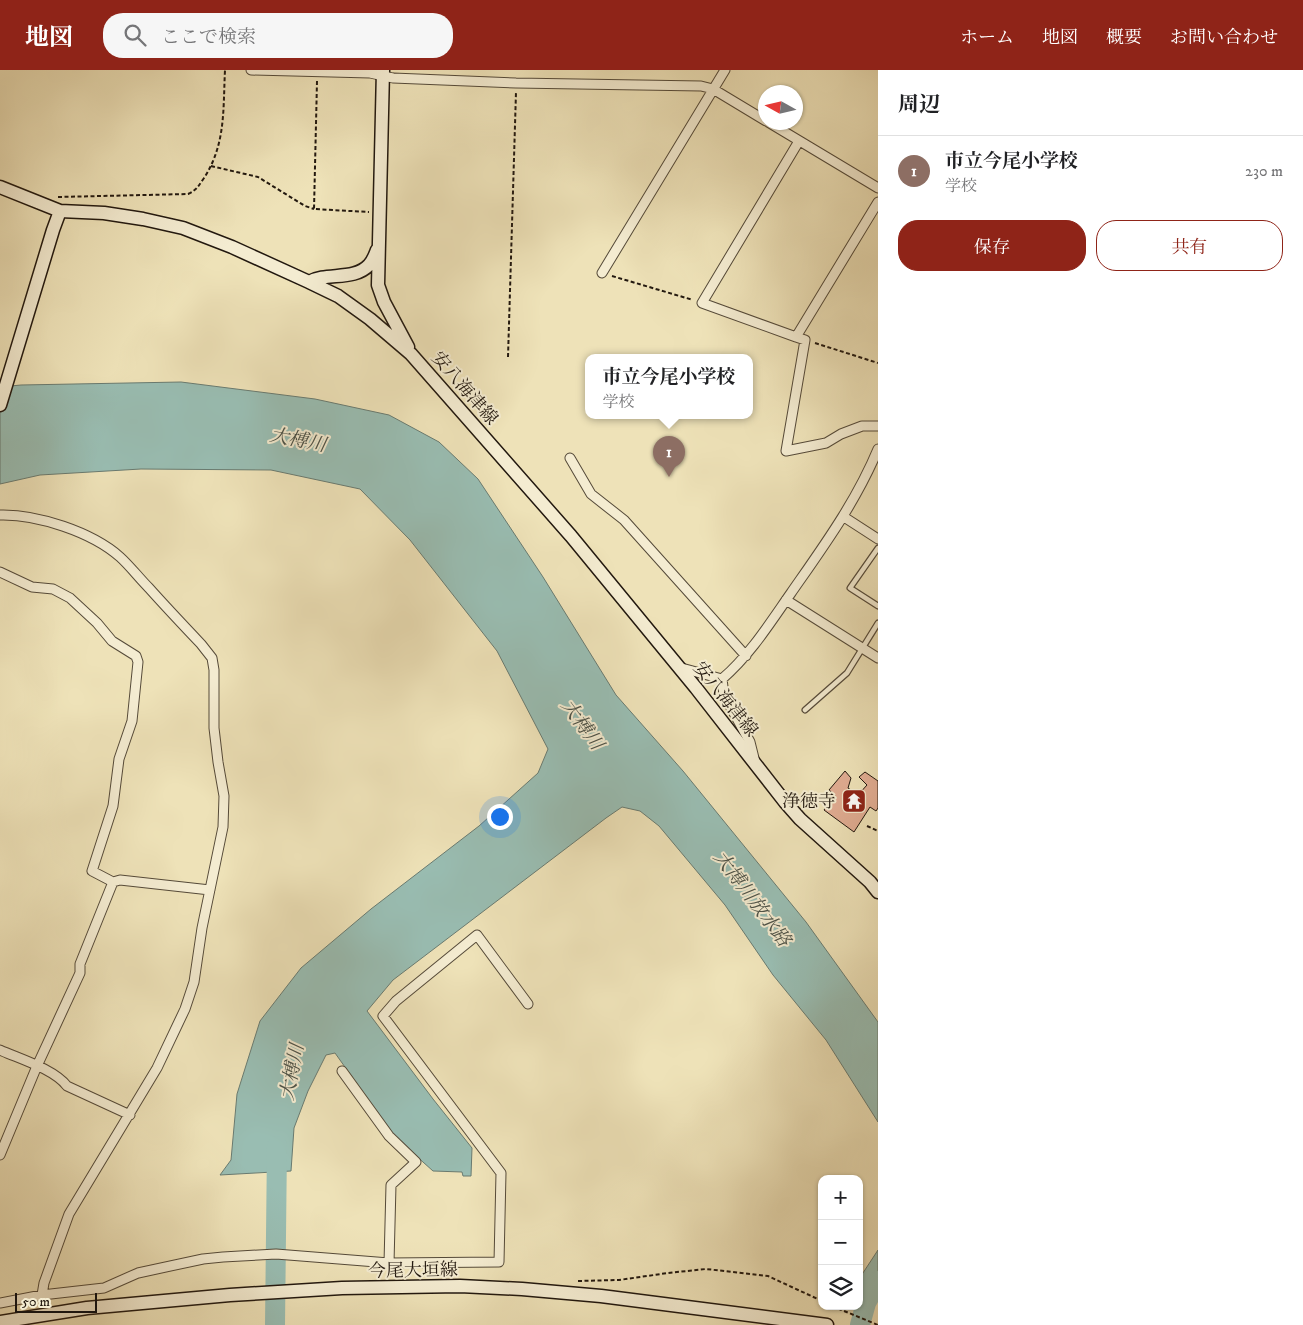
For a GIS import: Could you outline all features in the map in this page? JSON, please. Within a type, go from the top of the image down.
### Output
[{"type":"main road","points":[[383,73],[378,285],[384,302],[411,354]]},
{"type":"main road","name":"安八海津線","points":[[0,187],[60,211],[143,219],[183,228],[232,247],[338,296],[370,319],[411,354],[571,536],[800,819],[870,882],[878,892]]},
{"type":"main road","points":[[0,405],[60,211]]},
{"type":"main road","points":[[309,282],[316,278],[357,273],[370,264],[378,248]]},
{"type":"main road","name":"今尾大垣線","points":[[0,1322],[87,1308],[230,1295],[342,1288],[460,1286],[601,1296],[827,1325]]},
{"type":"street","points":[[251,70],[383,73],[393,78],[516,83],[701,86],[714,90],[758,117]]},
{"type":"street","points":[[602,273],[725,70]]},
{"type":"street","points":[[780,130],[878,188]]},
{"type":"street","points":[[799,141],[702,303],[801,339]]},
{"type":"street","points":[[878,202],[801,339],[786,451],[826,443],[841,434],[862,426],[878,426]]},
{"type":"street","points":[[722,679],[746,656],[844,517],[878,449]]},
{"type":"street","points":[[570,458],[591,494],[624,520],[746,656]]},
{"type":"street","points":[[0,516],[16,515],[43,520],[100,542],[120,557],[201,644],[212,658],[214,670],[214,728],[224,796],[223,827],[194,982],[186,1009],[157,1068],[69,1214],[44,1283],[42,1295]]},
{"type":"street","points":[[844,517],[878,540]]},
{"type":"street","points":[[0,572],[32,587],[53,589],[70,598],[97,623],[112,641],[136,656],[138,662],[132,721],[119,759],[113,806],[92,871],[113,882],[120,880],[210,890]]},
{"type":"street","points":[[786,600],[878,658]]},
{"type":"street","points":[[678,667],[722,679]]},
{"type":"street","points":[[722,679],[724,696],[750,742],[756,765]]},
{"type":"street","points":[[0,1155],[37,1066],[80,973],[80,964],[113,882]]},
{"type":"street","points":[[0,1304],[42,1295],[104,1288],[138,1273],[203,1259],[223,1257],[276,1254],[389,1263],[500,1262],[500,1173],[384,1016],[396,1001],[477,935],[528,1004]]},
{"type":"street","points":[[0,1050],[37,1066],[63,1081],[67,1086],[130,1115]]},
{"type":"street","points":[[342,1071],[389,1136],[416,1162],[391,1185],[389,1263]]},
{"type":"lane","points":[[878,548],[850,588],[878,606]]},
{"type":"lane","points":[[804,710],[847,673],[878,623]]},
{"type":"path","points":[[43,204],[52,197],[188,194],[195,191],[211,166],[222,133],[225,70]]},
{"type":"path","points":[[314,208],[318,72]]},
{"type":"path","points":[[508,357],[516,83]]},
{"type":"path","points":[[211,166],[258,178],[305,206],[379,212]]},
{"type":"path","points":[[602,273],[702,303]]},
{"type":"path","points":[[801,339],[878,363]]},
{"type":"path","points":[[867,826],[878,831]]},
{"type":"path","points":[[570,1282],[619,1280],[706,1270],[768,1276],[818,1299]]},
{"type":"path","points":[[842,1310],[878,1325]]},
{"type":"water","points":[[181,382],[315,399],[389,415],[439,442],[478,479],[543,577],[616,695],[683,771],[806,922],[878,1022],[878,1122],[826,1040],[773,975],[725,905],[659,826],[640,811],[622,807],[393,980],[367,1011],[472,1148],[471,1176],[463,1176],[462,1172],[433,1171],[394,1136],[335,1053],[326,1055],[308,1091],[294,1128],[291,1171],[220,1175],[231,1160],[237,1094],[260,1021],[301,968],[371,909],[479,826],[538,773],[548,749],[497,651],[410,540],[360,489],[271,470],[141,469],[40,475],[0,484],[0,387]]},
{"type":"water","points":[[878,1250],[878,1289],[864,1303],[863,1303],[863,1273]]},
{"type":"building","name":"浄徳寺","points":[[845,771],[851,778],[848,788],[858,795],[867,785],[859,777],[865,772],[878,781],[878,808],[876,811],[870,807],[854,832],[824,810],[835,795],[829,790]]},
{"type":"waterway","name":"大榑川","points":[[275,1325],[277,1146]]},
{"type":"waterway","name":"大博川放水路","points":[[860,1325],[866,1303],[878,1281]]},
{"type":"place","name":"市立今尾小学校","points":[[669,477]]},
{"type":"place","name":"浄徳寺","points":[[854,801]]}]
